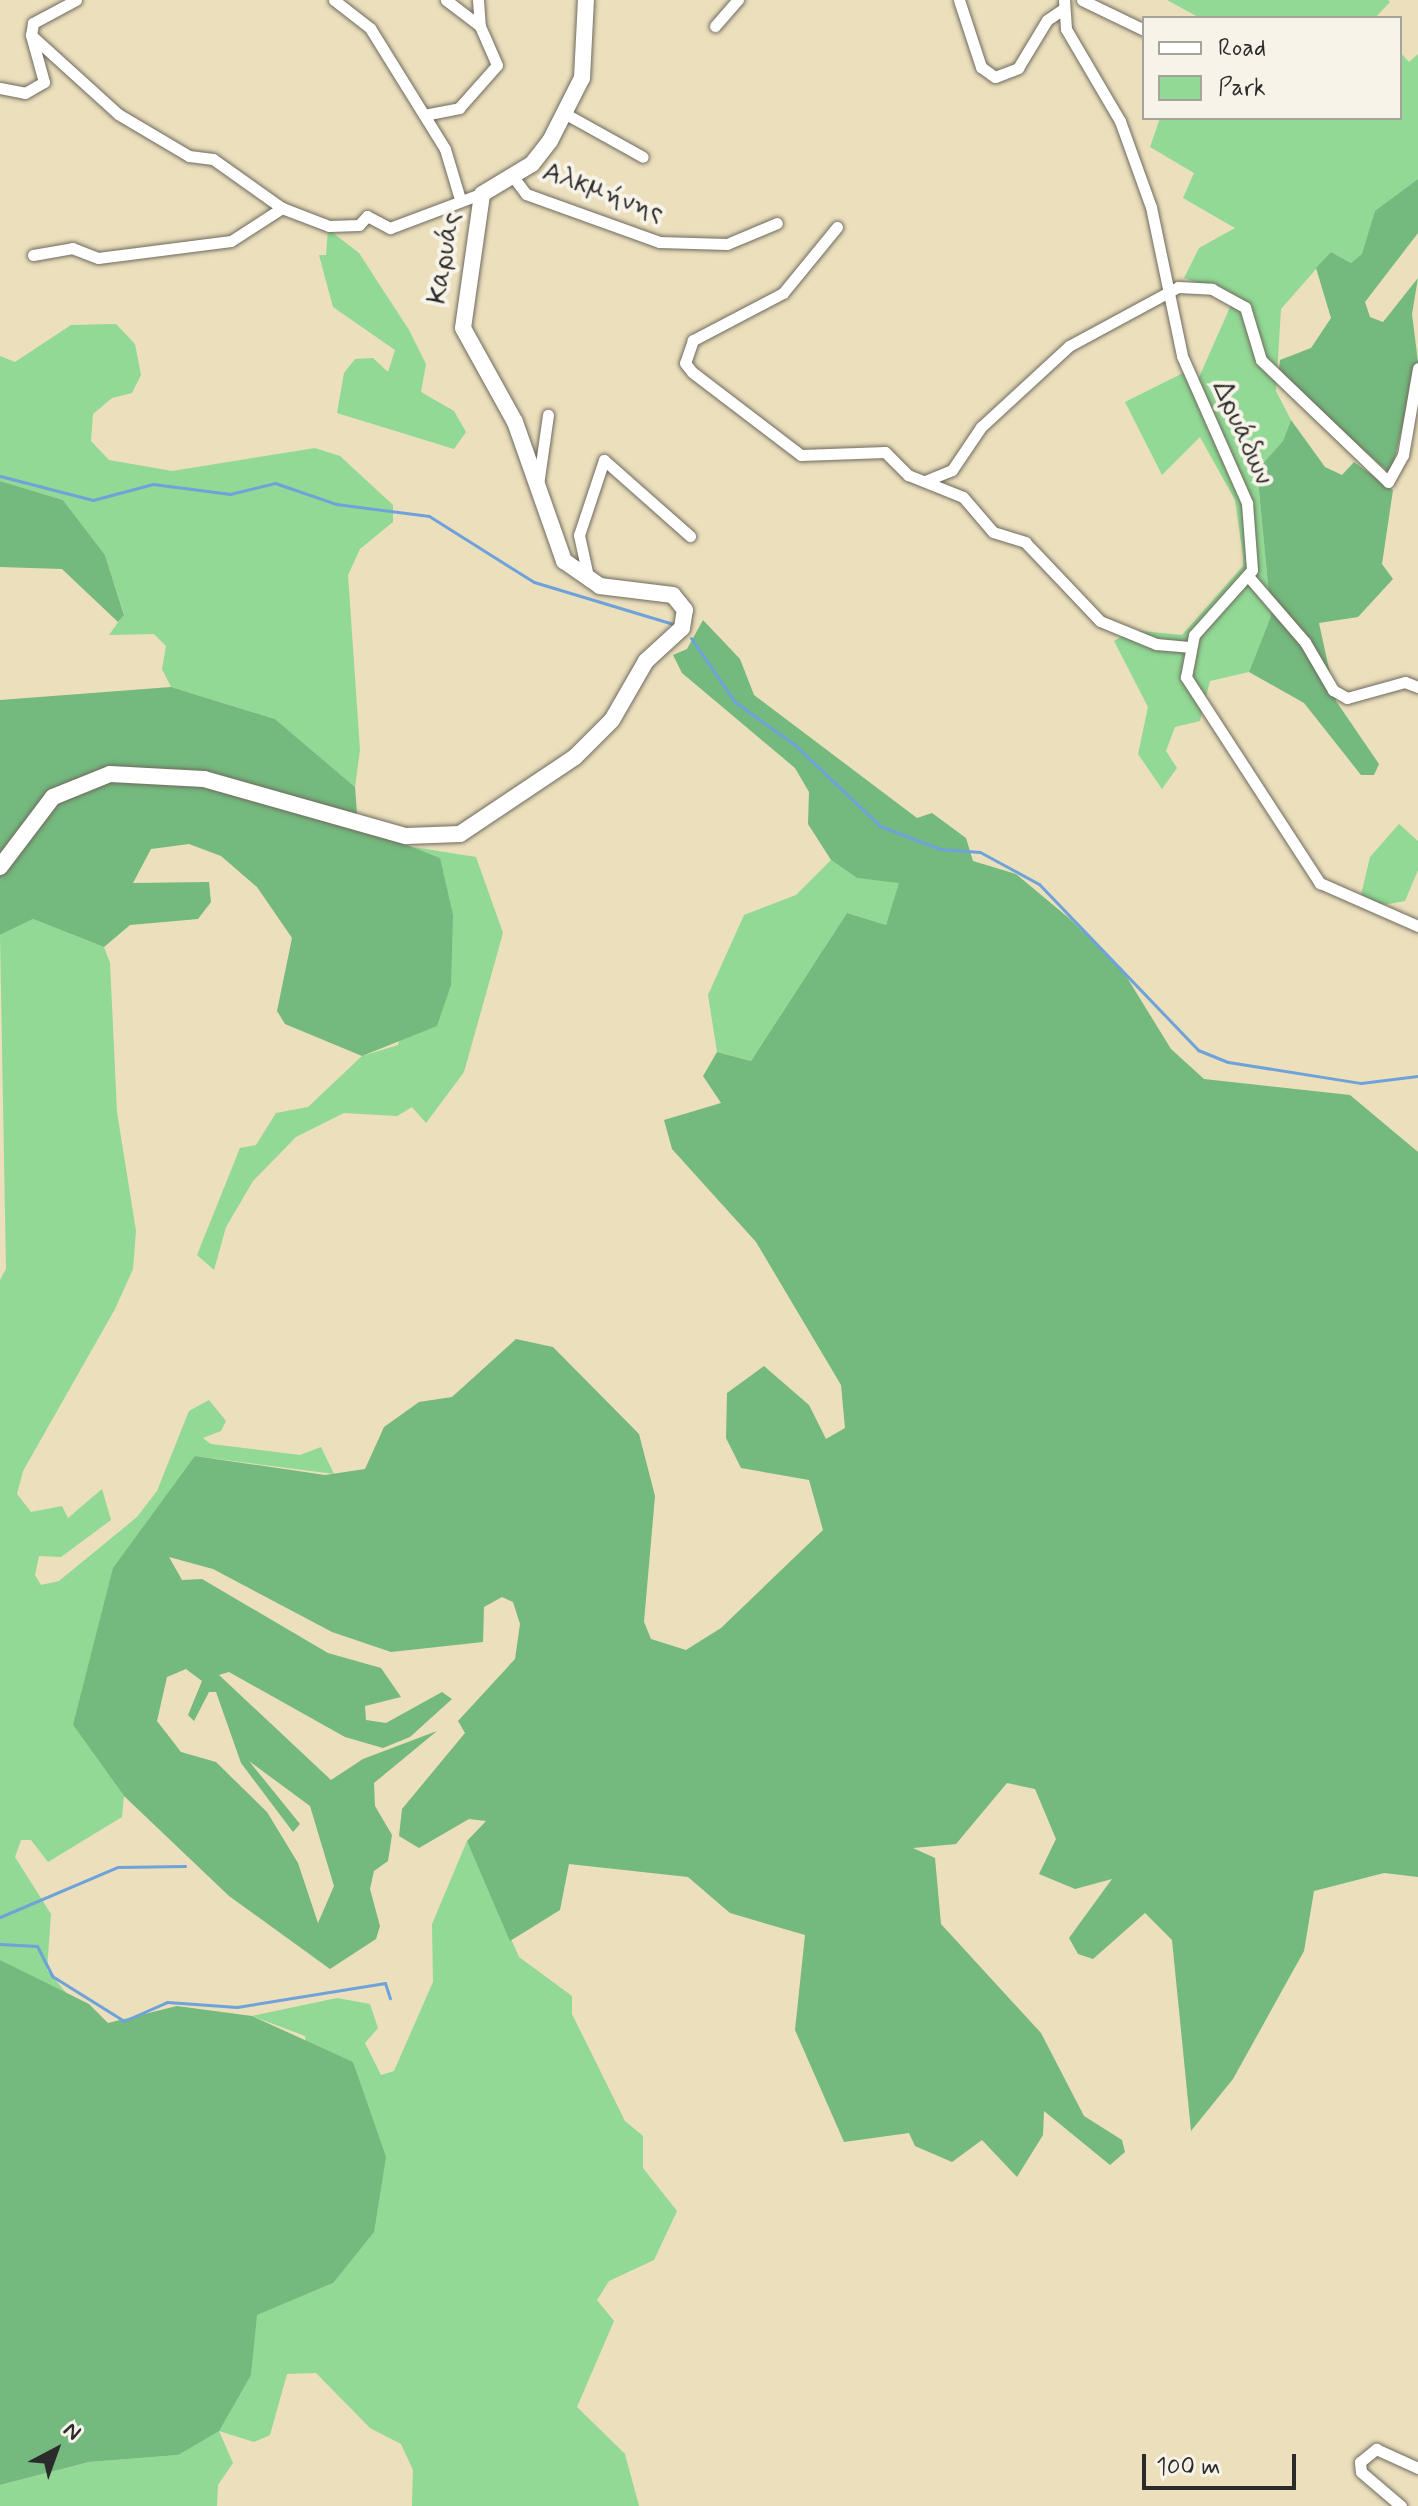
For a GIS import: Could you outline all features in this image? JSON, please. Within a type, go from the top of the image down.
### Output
[{"type":"street","points":[[0,88],[25,93],[44,82],[31,35],[33,23],[76,0]]},
{"type":"street","points":[[334,0],[370,28],[445,149],[460,199]]},
{"type":"street","points":[[446,0],[480,26]]},
{"type":"street","points":[[424,115],[459,108],[495,69],[480,26],[478,0]]},
{"type":"street","name":"Καρυάς","points":[[586,0],[582,78],[564,113],[539,157],[483,193],[463,328],[511,413],[561,555],[589,581]]},
{"type":"street","points":[[715,26],[738,0]]},
{"type":"street","points":[[959,0],[981,67],[995,77],[1018,68],[1047,20],[1063,5]]},
{"type":"street","points":[[1082,0],[1142,29]]},
{"type":"street","name":"Δρυάδων","points":[[1063,5],[1068,33],[1116,109],[1151,207],[1187,370],[1247,503],[1254,551],[1248,576]]},
{"type":"street","points":[[31,35],[142,127],[189,156],[213,159],[282,208],[329,226],[359,225],[367,216],[390,228],[460,199],[483,193]]},
{"type":"street","points":[[564,113],[643,157]]},
{"type":"street","name":"Αλκμήνης","points":[[511,174],[526,194],[659,242],[727,244],[777,223]]},
{"type":"street","points":[[33,255],[72,248],[98,258],[218,244],[282,208]]},
{"type":"street","points":[[837,227],[783,293],[704,330],[685,363],[801,455],[875,447],[925,481],[963,497],[993,532],[1025,542],[1109,627],[1189,647]]},
{"type":"street","points":[[925,481],[952,470],[981,427],[1069,346],[1170,290],[1200,286],[1241,303],[1261,360],[1388,482],[1403,455],[1418,368]]},
{"type":"street","points":[[538,485],[548,415]]},
{"type":"street","points":[[0,867],[53,797],[110,774],[204,779],[406,836],[460,834],[575,757],[612,720],[646,661],[684,623],[682,604],[665,591],[589,581],[579,535],[604,460],[690,536]]},
{"type":"street","points":[[1418,687],[1405,682],[1347,698],[1333,690],[1305,642],[1248,576],[1201,623],[1189,647],[1189,683],[1320,883],[1418,926]]},
{"type":"street","points":[[1401,2506],[1361,2472],[1360,2462],[1382,2450],[1418,2468]]},
{"type":"green space","points":[[1167,0],[1390,2],[1377,16],[1196,16]]},
{"type":"green space","points":[[1402,54],[1409,62],[1418,54],[1418,179],[1375,212],[1363,254],[1351,263],[1331,252],[1281,309],[1276,391],[1291,420],[1283,441],[1257,470],[1271,616],[1249,672],[1210,681],[1200,721],[1175,727],[1166,751],[1177,768],[1162,789],[1138,754],[1148,707],[1114,641],[1132,630],[1182,635],[1243,566],[1243,556],[1235,500],[1200,437],[1162,475],[1125,402],[1183,373],[1196,384],[1235,296],[1184,278],[1199,248],[1235,228],[1183,198],[1194,173],[1150,147],[1159,120],[1402,120]]},
{"type":"green space","points":[[1418,179],[1418,233],[1365,302],[1370,317],[1383,322],[1418,278],[1412,314],[1418,362],[1391,474],[1278,376],[1280,360],[1311,348],[1331,318],[1316,268],[1331,252],[1351,263],[1362,254],[1375,211]]},
{"type":"green space","points":[[328,229],[359,253],[409,330],[426,364],[421,392],[454,411],[466,432],[454,449],[337,413],[344,373],[355,359],[373,358],[388,372],[395,350],[333,307],[319,255],[326,255]]},
{"type":"green space","points":[[116,324],[135,344],[141,375],[132,393],[112,398],[93,414],[91,441],[109,460],[172,471],[315,448],[340,456],[393,505],[393,522],[360,549],[348,575],[360,750],[355,787],[275,719],[171,687],[162,669],[166,646],[154,634],[109,635],[124,614],[105,555],[63,500],[0,481],[0,356],[15,362],[71,325]]},
{"type":"green space","points":[[1291,420],[1325,467],[1342,475],[1354,462],[1393,490],[1382,564],[1393,579],[1358,617],[1319,623],[1336,701],[1379,764],[1374,775],[1361,775],[1304,703],[1249,672],[1271,616],[1257,470],[1283,441]]},
{"type":"green space","points":[[0,481],[63,500],[105,555],[124,615],[118,622],[62,569],[0,567]]},
{"type":"green space","points":[[703,620],[740,659],[754,695],[917,818],[932,813],[966,838],[973,861],[1016,874],[1070,919],[1123,971],[1171,1049],[1204,1079],[1350,1095],[1418,1152],[1418,1877],[1384,1873],[1314,1891],[1304,1951],[1233,2079],[1191,2131],[1172,1940],[1145,1913],[1093,1959],[1078,1954],[1069,1938],[1112,1879],[1075,1889],[1039,1874],[1056,1839],[1035,1789],[1007,1783],[956,1844],[913,1848],[935,1858],[941,1924],[1041,2033],[1084,2116],[1122,2140],[1125,2152],[1110,2165],[1044,2111],[1043,2135],[1017,2177],[982,2140],[952,2162],[915,2146],[909,2133],[844,2142],[795,2030],[805,1935],[730,1913],[688,1877],[569,1864],[560,1910],[510,1941],[467,1841],[486,1821],[469,1819],[419,1848],[399,1836],[402,1809],[465,1733],[458,1721],[515,1659],[520,1624],[513,1602],[502,1597],[484,1607],[483,1642],[391,1652],[332,1632],[213,1569],[169,1557],[182,1580],[202,1579],[328,1653],[381,1668],[401,1697],[365,1706],[366,1720],[386,1723],[442,1692],[452,1699],[410,1737],[383,1748],[345,1737],[229,1672],[219,1675],[331,1780],[363,1759],[437,1731],[374,1783],[375,1806],[392,1835],[388,1861],[374,1871],[370,1889],[380,1926],[376,1939],[330,1969],[229,1896],[124,1796],[73,1725],[113,1568],[195,1456],[325,1475],[365,1469],[384,1427],[419,1402],[452,1397],[516,1339],[553,1347],[639,1434],[655,1496],[644,1622],[651,1639],[686,1650],[721,1628],[823,1530],[809,1480],[741,1468],[726,1438],[727,1393],[764,1366],[809,1405],[826,1439],[845,1428],[841,1385],[756,1242],[672,1149],[664,1120],[721,1103],[703,1076],[717,1052],[751,1061],[847,913],[886,925],[899,883],[857,878],[831,860],[808,824],[809,792],[795,768],[682,673],[673,655],[687,649]],"holes":[[[186,1669],[202,1681],[188,1715],[194,1721],[209,1692],[216,1692],[241,1763],[293,1832],[300,1824],[249,1761],[310,1806],[334,1886],[318,1923],[298,1863],[267,1812],[216,1762],[181,1752],[157,1721],[167,1677]]]},
{"type":"green space","points":[[171,687],[275,719],[355,787],[358,826],[440,858],[453,915],[451,985],[437,1026],[362,1056],[285,1024],[277,1011],[292,938],[257,887],[221,856],[189,844],[151,849],[133,883],[209,882],[211,902],[198,919],[130,925],[104,947],[33,919],[0,935],[0,700]]},
{"type":"green space","points":[[1399,824],[1418,841],[1418,870],[1405,901],[1377,906],[1361,895],[1370,857]]},
{"type":"green space","points":[[407,846],[476,857],[503,933],[464,1072],[426,1123],[412,1107],[397,1116],[344,1113],[296,1137],[253,1181],[226,1227],[214,1270],[197,1255],[240,1148],[256,1145],[276,1113],[308,1107],[362,1056],[398,1045],[440,858]]},
{"type":"green space","points":[[831,860],[857,878],[900,882],[886,925],[847,913],[751,1061],[717,1052],[708,995],[744,915],[796,895]]},
{"type":"green space","points":[[33,919],[104,947],[110,963],[117,1112],[136,1231],[133,1269],[115,1309],[23,1471],[17,1494],[31,1512],[62,1506],[68,1518],[102,1489],[111,1520],[61,1557],[39,1556],[35,1575],[41,1585],[59,1581],[137,1517],[157,1491],[189,1411],[209,1400],[226,1421],[221,1431],[203,1438],[211,1444],[300,1455],[321,1447],[334,1474],[195,1456],[73,1725],[124,1796],[122,1817],[48,1862],[31,1840],[21,1840],[15,1857],[51,1914],[47,1970],[69,1996],[0,1960],[0,1280],[6,1269],[0,935]]},
{"type":"green space","points":[[467,1841],[519,1957],[572,1996],[572,2014],[625,2121],[643,2136],[643,2168],[677,2211],[654,2260],[609,2281],[597,2300],[614,2321],[577,2407],[625,2454],[639,2506],[412,2506],[413,2470],[401,2444],[370,2428],[316,2373],[287,2374],[270,2435],[254,2442],[219,2431],[233,2463],[218,2485],[217,2506],[0,2506],[0,2485],[89,2462],[178,2455],[251,2375],[256,2315],[333,2283],[305,2036],[252,2016],[337,1998],[370,2004],[378,2028],[365,2043],[381,2075],[394,2071],[433,1982],[432,1924]]},
{"type":"green space","points":[[0,1960],[89,2004],[108,2023],[177,2006],[252,2016],[353,2062],[386,2157],[374,2232],[333,2283],[257,2315],[251,2375],[219,2431],[178,2455],[89,2462],[0,2485]]},
{"type":"waterway","points":[[0,476],[93,500],[153,484],[230,494],[275,483],[336,504],[429,516],[534,582],[676,625]]},
{"type":"waterway","points":[[691,638],[735,702],[795,745],[880,826],[940,849],[980,852],[1039,884],[1198,1050],[1228,1062],[1361,1083],[1418,1076]]},
{"type":"waterway","points":[[0,1917],[118,1867],[185,1866]]},
{"type":"waterway","points":[[0,1944],[37,1946],[52,1976],[124,2021],[167,2002],[237,2007],[385,1983],[390,1998]]}]
